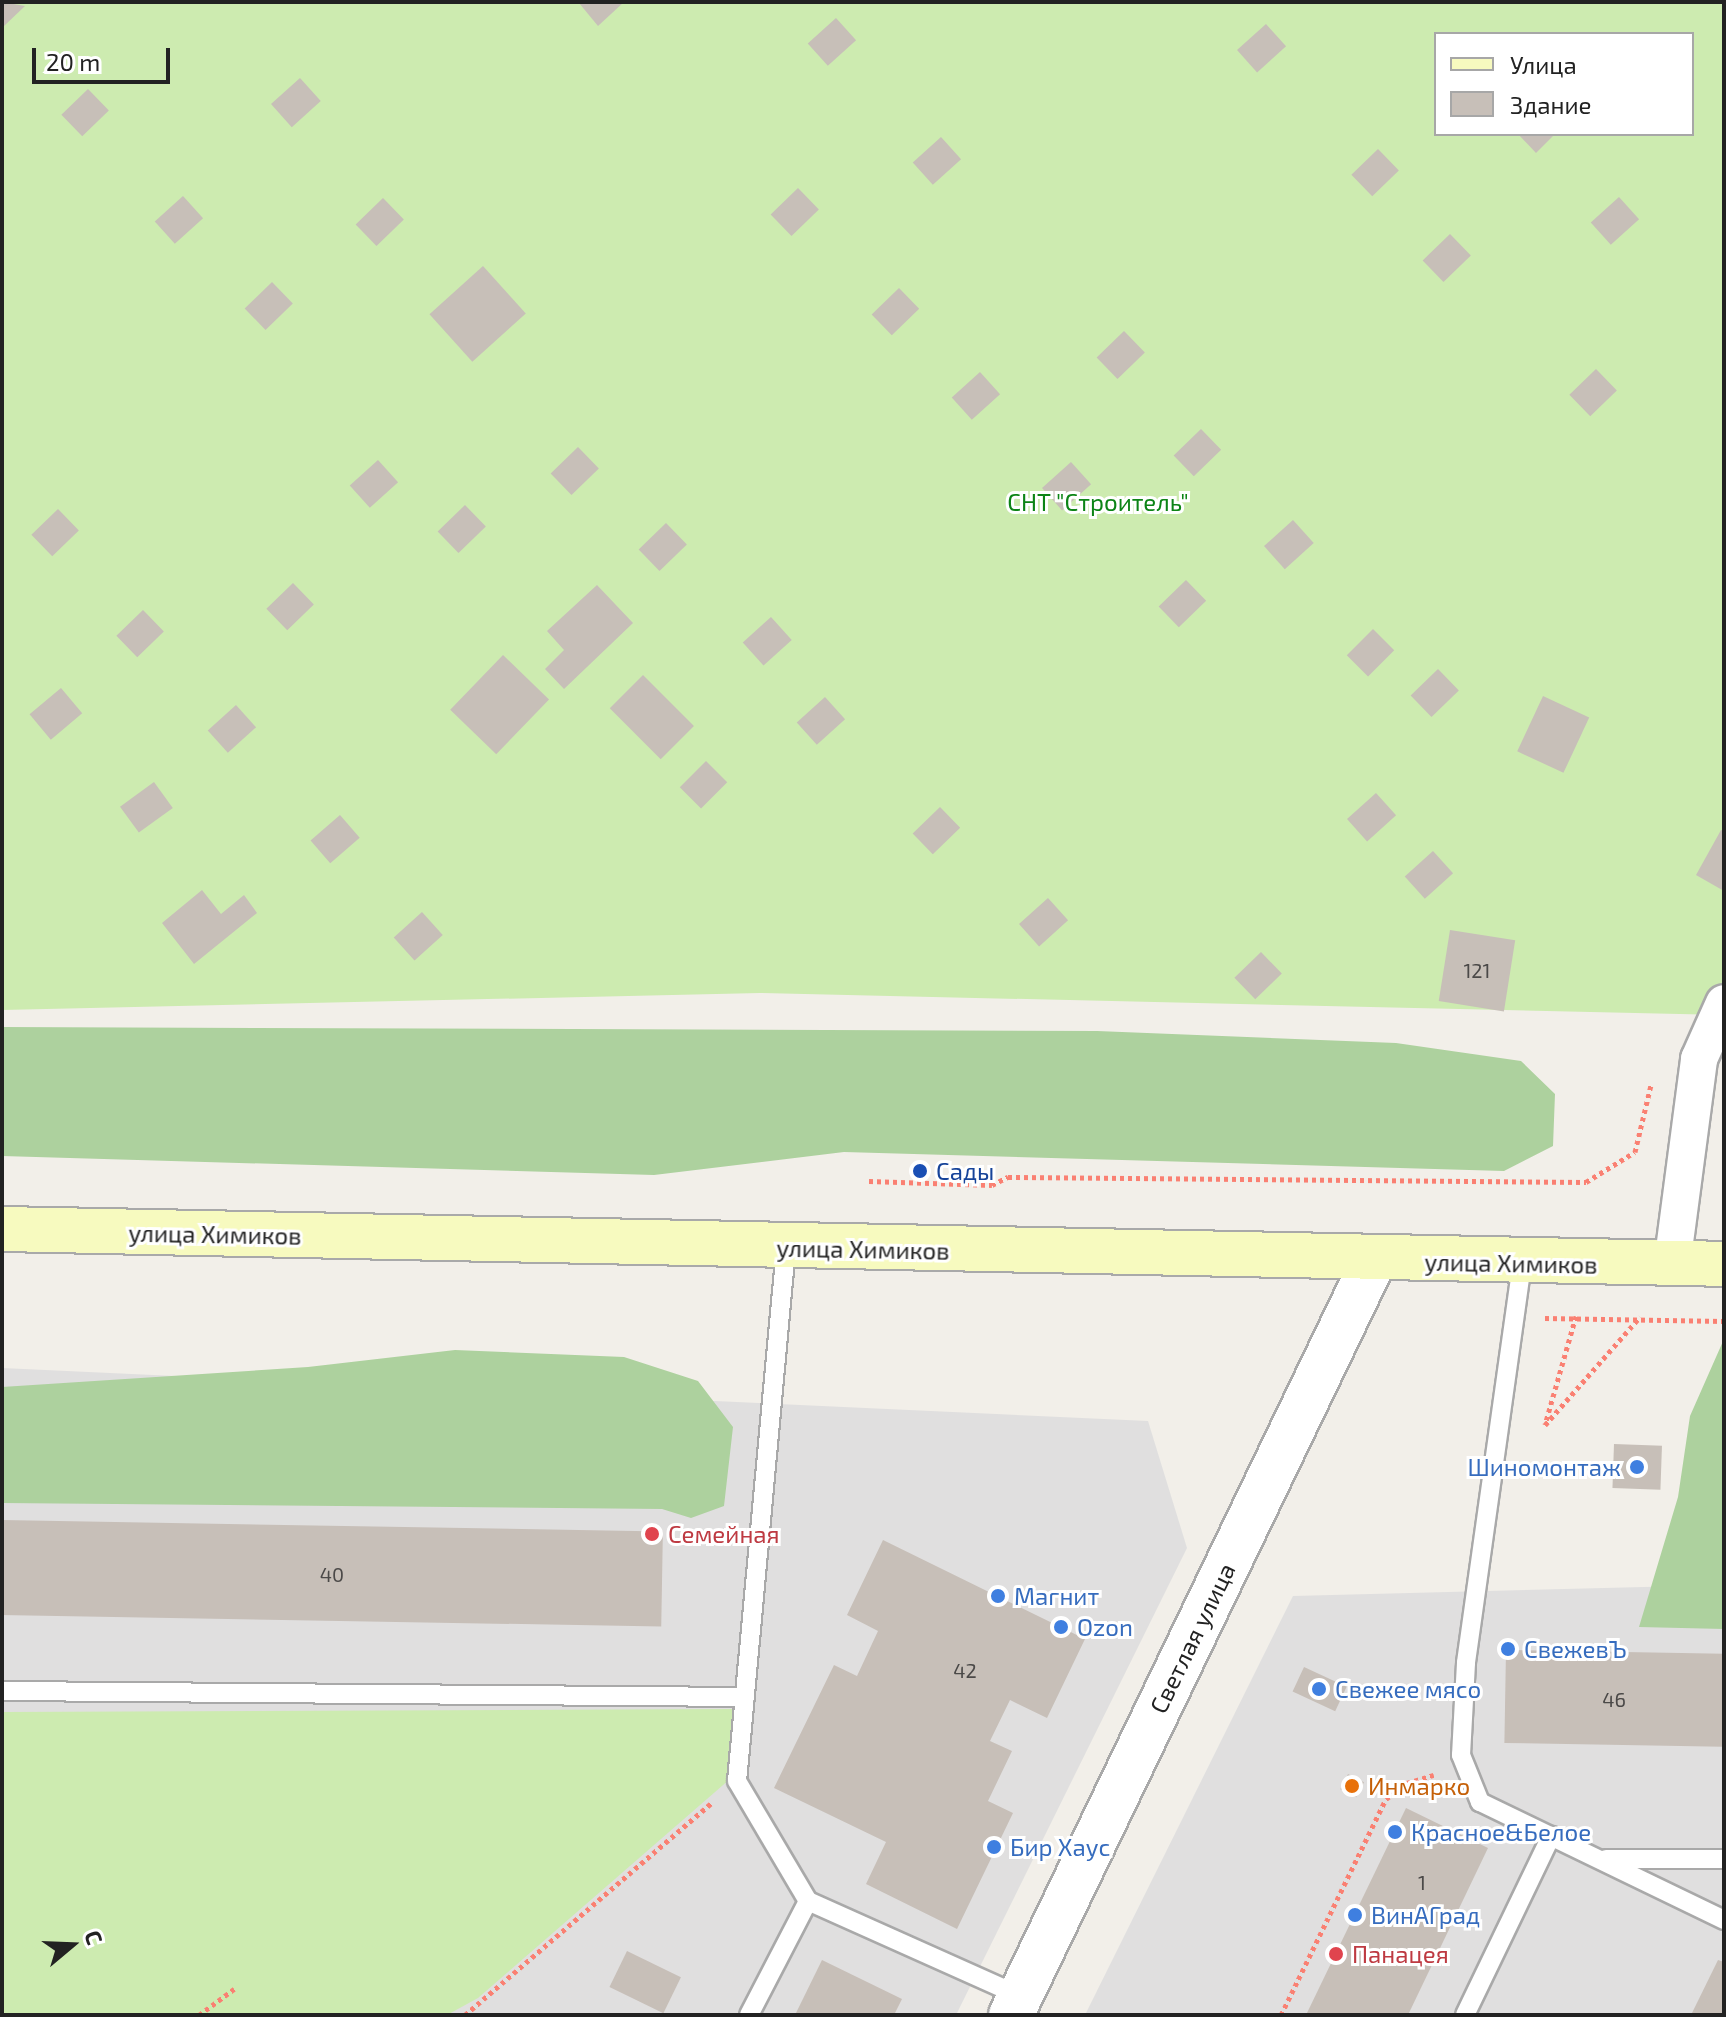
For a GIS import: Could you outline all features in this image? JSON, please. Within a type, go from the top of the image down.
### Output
[{"type":"main road","name":"улица Химиков","points":[[2,1229],[1522,1264],[1724,1264]]},
{"type":"street","points":[[1672,1265],[1699,1059],[1724,1003]]},
{"type":"street","name":"Светлая улица","points":[[1015,2005],[1374,1260]]},
{"type":"lane","points":[[786,1248],[737,1781],[808,1901],[1015,2005]]},
{"type":"lane","points":[[1522,1264],[1466,1663],[1461,1755],[1480,1802],[1724,1920]]},
{"type":"lane","points":[[2,1691],[745,1697]]},
{"type":"lane","points":[[1465,2015],[1551,1836]]},
{"type":"lane","points":[[1599,1859],[1724,1859]]},
{"type":"lane","points":[[749,2015],[808,1901]]},
{"type":"path","points":[[869,1181],[992,1185],[1008,1177],[1586,1182],[1635,1152],[1657,1070]]},
{"type":"path","points":[[1576,1316],[1545,1425],[1640,1317]]},
{"type":"path","points":[[1514,1321],[1576,1316],[1724,1321]]},
{"type":"path","points":[[1281,2015],[1386,1799],[1407,1783],[1465,1765]]},
{"type":"path","points":[[465,2015],[737,1781]]},
{"type":"path","points":[[199,2015],[234,1989]]},
{"type":"shaded area","points":[[2,1368],[1148,1421],[1187,1548],[956,2015],[2,2015]]},
{"type":"shaded area","points":[[1724,1585],[1724,2015],[1085,2015],[1293,1596]]},
{"type":"green space","name":"СНТ \"Строитель\"","points":[[2,2],[1724,2],[1724,1015],[760,993],[2,1010]]},
{"type":"green space","points":[[2,1027],[1097,1031],[1396,1043],[1521,1061],[1555,1094],[1553,1146],[1504,1171],[844,1152],[654,1175],[2,1156]]},
{"type":"green space","points":[[1724,1339],[1724,1629],[1639,1627],[1678,1497],[1690,1416]]},
{"type":"green space","points":[[455,1350],[624,1357],[698,1381],[733,1427],[724,1506],[691,1518],[662,1509],[2,1503],[2,1387],[308,1367]]},
{"type":"green space","points":[[733,1709],[730,1779],[478,1998],[447,2015],[2,2015],[2,1712]]},
{"type":"building","points":[[2,2],[25,6],[2,28]]},
{"type":"building","points":[[580,2],[624,2],[598,26],[579,3]]},
{"type":"building","points":[[836,18],[856,40],[828,66],[808,43]]},
{"type":"building","points":[[1266,24],[1286,46],[1257,72],[1237,50]]},
{"type":"building","points":[[300,78],[321,101],[292,127],[271,104]]},
{"type":"building","points":[[88,89],[109,111],[82,136],[61,115]]},
{"type":"building","points":[[1520,136],[1553,136],[1536,153]]},
{"type":"building","points":[[941,137],[961,159],[933,185],[913,162]]},
{"type":"building","points":[[1378,149],[1399,171],[1372,196],[1351,175]]},
{"type":"building","points":[[798,188],[819,210],[792,236],[771,214]]},
{"type":"building","points":[[183,196],[203,218],[175,244],[155,221]]},
{"type":"building","points":[[1619,197],[1639,219],[1611,245],[1591,222]]},
{"type":"building","points":[[383,198],[404,220],[377,246],[356,224]]},
{"type":"building","points":[[1450,234],[1471,256],[1444,282],[1423,260]]},
{"type":"building","points":[[483,266],[526,314],[472,362],[429,314]]},
{"type":"building","points":[[272,282],[293,304],[266,330],[245,308]]},
{"type":"building","points":[[899,288],[919,309],[892,335],[872,314]]},
{"type":"building","points":[[1124,331],[1145,353],[1118,379],[1097,357]]},
{"type":"building","points":[[1596,369],[1617,391],[1590,416],[1569,395]]},
{"type":"building","points":[[980,372],[1000,394],[972,420],[952,397]]},
{"type":"building","points":[[1201,429],[1221,450],[1194,476],[1174,455]]},
{"type":"building","points":[[578,447],[599,469],[572,495],[551,473]]},
{"type":"building","points":[[378,460],[398,482],[370,508],[350,485]]},
{"type":"building","points":[[1071,462],[1091,484],[1062,510],[1042,488]]},
{"type":"building","points":[[465,505],[486,527],[459,553],[438,531]]},
{"type":"building","points":[[58,509],[79,531],[52,556],[31,535]]},
{"type":"building","points":[[1293,520],[1314,543],[1285,569],[1264,546]]},
{"type":"building","points":[[666,523],[687,545],[660,571],[639,549]]},
{"type":"building","points":[[1186,580],[1206,601],[1179,627],[1159,606]]},
{"type":"building","points":[[293,583],[314,605],[287,630],[266,609]]},
{"type":"building","points":[[597,585],[633,623],[564,689],[545,669],[564,650],[547,631]]},
{"type":"building","points":[[143,610],[164,632],[137,657],[116,636]]},
{"type":"building","points":[[771,617],[792,640],[764,665],[743,642]]},
{"type":"building","points":[[1373,629],[1394,650],[1368,676],[1347,655]]},
{"type":"building","points":[[503,655],[549,699],[496,754],[450,710]]},
{"type":"building","points":[[1438,669],[1459,691],[1432,717],[1411,695]]},
{"type":"building","points":[[643,675],[694,726],[661,759],[610,708]]},
{"type":"building","points":[[61,688],[82,713],[51,740],[30,714]]},
{"type":"building","points":[[1543,696],[1589,718],[1563,773],[1517,751]]},
{"type":"building","points":[[825,697],[845,719],[817,745],[797,722]]},
{"type":"building","points":[[236,705],[256,727],[228,753],[208,730]]},
{"type":"building","points":[[706,761],[727,782],[701,808],[680,787]]},
{"type":"building","points":[[154,782],[173,808],[139,833],[120,807]]},
{"type":"building","points":[[1376,793],[1396,815],[1367,841],[1347,819]]},
{"type":"building","points":[[940,807],[960,828],[933,854],[913,833]]},
{"type":"building","points":[[340,815],[360,838],[330,863],[311,841]]},
{"type":"building","points":[[1721,830],[1724,831],[1724,891],[1696,875]]},
{"type":"building","points":[[1433,851],[1453,873],[1425,899],[1405,876]]},
{"type":"building","points":[[202,890],[221,914],[244,895],[257,913],[194,964],[162,923]]},
{"type":"building","points":[[1048,898],[1068,920],[1039,946],[1019,924]]},
{"type":"building","points":[[422,912],[443,935],[415,960],[394,937]]},
{"type":"building","points":[[1450,930],[1515,940],[1504,1011],[1439,1001]]},
{"type":"building","points":[[1261,952],[1282,974],[1255,999],[1234,978]]},
{"type":"building","name":"Шиномонтаж","points":[[1614,1444],[1662,1446],[1660,1490],[1612,1488]]},
{"type":"building","points":[[2,1520],[663,1532],[661,1627],[2,1615]]},
{"type":"building","points":[[883,1540],[1085,1639],[1047,1718],[1010,1700],[990,1741],[1012,1751],[988,1801],[1013,1813],[957,1929],[866,1884],[886,1842],[774,1788],[834,1665],[857,1676],[878,1631],[847,1615]]},
{"type":"building","points":[[1506,1650],[1724,1654],[1722,1747],[1504,1743]]},
{"type":"building","name":"Свежее мясо","points":[[1304,1667],[1347,1687],[1335,1711],[1293,1691]]},
{"type":"building","name":"Инмарко","points":[[1348,1774],[1364,1782],[1356,1797],[1340,1789]]},
{"type":"building","points":[[1406,1808],[1488,1848],[1408,2015],[1306,2015]]},
{"type":"building","points":[[627,1951],[681,1977],[663,2013],[609,1987]]},
{"type":"building","points":[[822,1960],[902,1999],[894,2015],[795,2015]]},
{"type":"building","points":[[1718,1960],[1724,1962],[1724,2015],[1691,2015]]},
{"type":"place","name":"Сады","points":[[920,1171]]},
{"type":"place","name":"Шиномонтаж","points":[[1637,1467]]},
{"type":"place","name":"Семейная","points":[[652,1534]]},
{"type":"place","name":"Магнит","points":[[998,1596]]},
{"type":"place","name":"Ozon","points":[[1061,1627]]},
{"type":"place","name":"СвежевЪ","points":[[1508,1649]]},
{"type":"place","name":"Свежее мясо","points":[[1319,1689]]},
{"type":"place","name":"Инмарко","points":[[1352,1786]]},
{"type":"place","name":"Красное&Белое","points":[[1395,1832]]},
{"type":"place","name":"Бир Хаус","points":[[994,1847]]},
{"type":"place","name":"ВинАГрад","points":[[1355,1915]]},
{"type":"place","name":"Панацея","points":[[1336,1954]]}]
